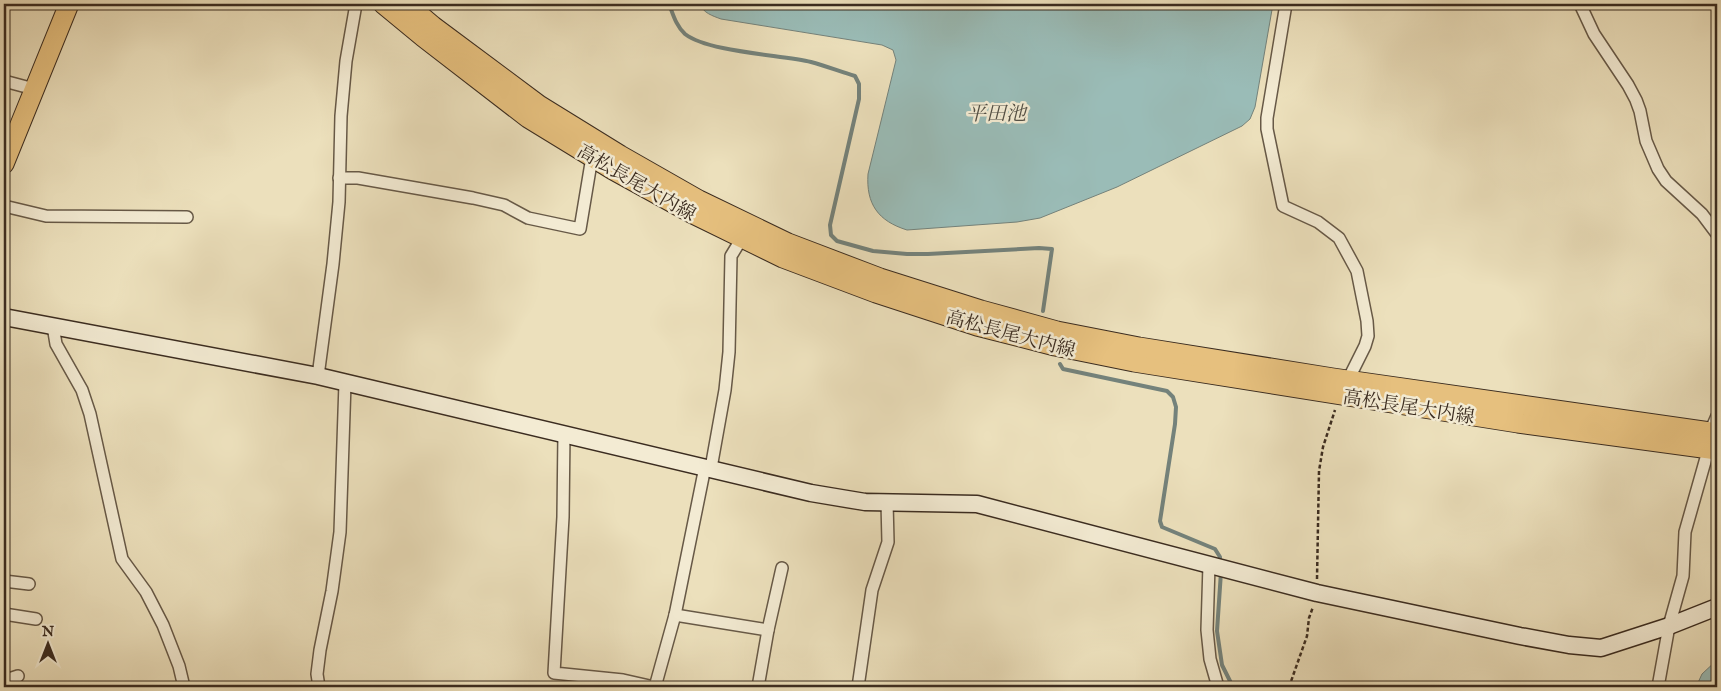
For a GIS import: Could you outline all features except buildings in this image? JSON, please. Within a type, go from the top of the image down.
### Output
[{"type":"main road","points":[[5,156],[69,4]]},
{"type":"main road","name":"高松長尾大内線","points":[[383,4],[528,118],[592,157],[692,213],[783,258],[876,293],[977,326],[1055,346],[1134,362],[1343,389]]},
{"type":"main road","name":"高松長尾大内線","points":[[406,4],[547,110],[620,155],[699,200],[788,243],[880,278],[981,310],[1058,331],[1518,423],[1714,436]]},
{"type":"street","points":[[318,376],[339,202],[341,116],[346,61],[356,4]]},
{"type":"street","points":[[1286,4],[1267,118],[1267,129],[1283,206],[1318,222],[1339,238],[1357,271],[1367,321],[1368,336],[1365,346],[1343,389]]},
{"type":"street","points":[[1580,4],[1594,34],[1636,100],[1646,141],[1658,169],[1666,181],[1702,214],[1717,234]]},
{"type":"street","points":[[4,81],[34,89]]},
{"type":"street","points":[[340,178],[358,178],[473,198],[504,205],[528,218],[580,229],[592,157]]},
{"type":"street","points":[[4,206],[46,216],[187,217]]},
{"type":"street","points":[[564,433],[563,517],[554,673],[623,680],[654,687],[676,615],[725,390],[730,352],[731,256],[742,238]]},
{"type":"street","points":[[4,317],[318,376],[811,493],[865,502],[977,504],[1317,593],[1569,645],[1601,648],[1669,626],[1717,607]]},
{"type":"street","points":[[54,326],[56,344],[82,390],[90,414],[122,559],[146,592],[163,625],[179,666],[184,687]]},
{"type":"street","points":[[319,687],[320,650],[332,591],[340,532],[345,383]]},
{"type":"street","points":[[1658,687],[1669,626],[1683,576],[1685,532],[1714,436]]},
{"type":"street","points":[[858,687],[872,590],[888,542],[887,502]]},
{"type":"street","points":[[1209,565],[1207,630],[1210,659],[1218,687]]},
{"type":"street","points":[[758,687],[782,568]]},
{"type":"street","points":[[4,581],[29,584]]},
{"type":"street","points":[[4,614],[36,619]]},
{"type":"street","points":[[676,615],[768,630]]},
{"type":"street","points":[[4,686],[6,680],[18,676]]},
{"type":"path","points":[[1288,687],[1307,636],[1309,618],[1317,593],[1319,471],[1323,447],[1343,389]]},
{"type":"water","name":"平田池","points":[[700,4],[1273,4],[1255,107],[1250,119],[1242,126],[1117,187],[1040,218],[1017,222],[907,230],[888,222],[881,216],[872,203],[868,185],[868,174],[896,60],[893,50],[882,45],[721,19],[706,12]]},
{"type":"water","points":[[1717,660],[1717,687],[1696,687],[1702,674]]},
{"type":"waterway","points":[[669,4],[679,27],[685,34],[696,40],[727,49],[811,62],[855,76],[859,84],[859,99],[830,225],[831,235],[837,241],[873,251],[907,254],[1052,249],[1043,311]]},
{"type":"waterway","points":[[1060,364],[1063,369],[1167,391],[1173,397],[1176,407],[1175,424],[1160,521],[1162,527],[1215,549],[1220,557],[1220,563]]},
{"type":"waterway","points":[[1221,572],[1217,631],[1222,665],[1233,687]]}]
